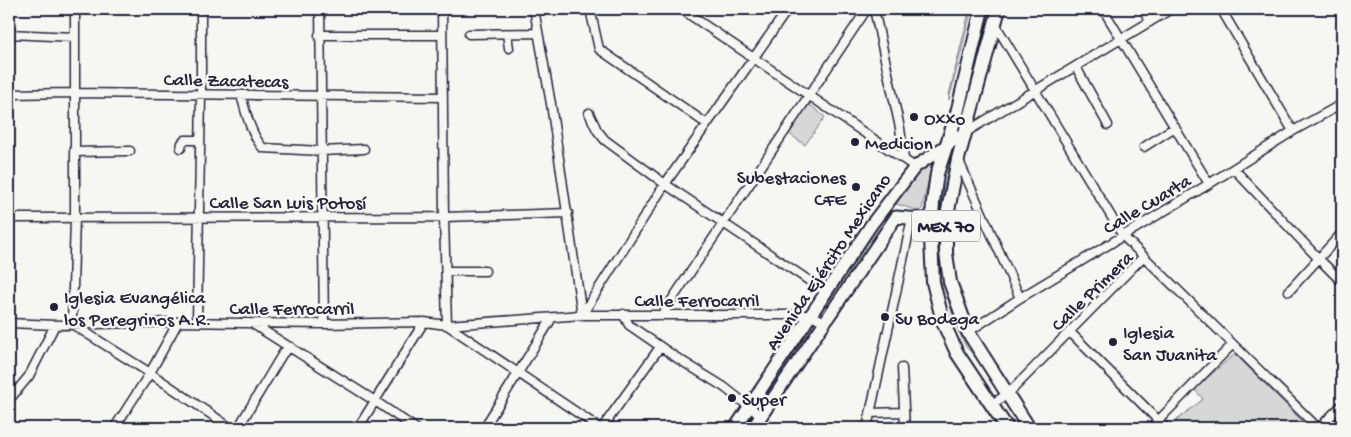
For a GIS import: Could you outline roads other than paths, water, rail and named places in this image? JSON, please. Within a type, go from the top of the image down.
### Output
[{"type":"main road","name":"MEX 70","points":[[982,9],[957,113],[937,174],[932,202],[933,282],[944,322],[957,353],[1007,428]]},
{"type":"main road","name":"MEX 70","points":[[999,9],[958,159],[946,221],[946,253],[950,282],[968,332],[1029,428]]},
{"type":"main road","name":"Avenida Ejército Mexicano","points":[[735,428],[880,213],[914,167],[966,132]]},
{"type":"main road","name":"Avenida Ejército Mexicano","points":[[753,428],[826,323],[896,217],[946,221]]},
{"type":"street","points":[[75,9],[75,217],[72,324],[150,373],[230,428]]},
{"type":"street","points":[[197,322],[201,9]]},
{"type":"street","points":[[320,9],[324,324]]},
{"type":"street","points":[[442,9],[444,217],[448,325],[601,428],[660,346]]},
{"type":"street","points":[[534,9],[568,213],[582,315]]},
{"type":"street","points":[[590,9],[599,50],[707,124]]},
{"type":"street","points":[[681,9],[694,12],[754,59],[914,167]]},
{"type":"street","points":[[582,315],[665,184],[788,9]]},
{"type":"street","points":[[661,316],[722,222],[867,9]]},
{"type":"street","points":[[874,9],[900,128],[904,159]]},
{"type":"street","points":[[1103,9],[1210,184]]},
{"type":"street","points":[[1143,9],[1150,22]]},
{"type":"street","points":[[966,132],[1171,9]]},
{"type":"street","points":[[1222,9],[1293,131]]},
{"type":"street","points":[[1338,9],[1342,16]]},
{"type":"street","points":[[995,24],[1123,236],[1143,257]]},
{"type":"street","points":[[469,34],[538,33]]},
{"type":"street","points":[[9,34],[74,37]]},
{"type":"street","points":[[507,34],[510,48]]},
{"type":"street","points":[[319,35],[442,36]]},
{"type":"street","points":[[1076,67],[1108,125]]},
{"type":"street","name":"Calle Zacatecas","points":[[9,94],[443,97]]},
{"type":"street","points":[[241,96],[258,143],[263,148],[322,151],[364,149]]},
{"type":"street","name":"Calle Cuarta","points":[[968,332],[1020,298],[1210,184],[1293,131],[1341,106]]},
{"type":"street","points":[[589,113],[597,130],[605,140],[665,184],[826,292]]},
{"type":"street","points":[[1144,147],[1174,127]]},
{"type":"street","points":[[181,148],[185,140],[200,140]]},
{"type":"street","points":[[74,152],[130,152]]},
{"type":"street","points":[[958,159],[1020,298]]},
{"type":"street","points":[[1234,169],[1342,282]]},
{"type":"street","name":"Calle San Luis Potosí","points":[[9,218],[444,217],[568,213]]},
{"type":"street","points":[[867,428],[912,218]]},
{"type":"street","points":[[1290,291],[1342,233]]},
{"type":"street","name":"Calle Primera","points":[[992,404],[1008,394],[1143,257],[1318,428]]},
{"type":"street","points":[[446,272],[485,271]]},
{"type":"street","points":[[623,314],[629,325],[724,387],[761,416]]},
{"type":"street","name":"Calle Ferrocarril","points":[[9,323],[197,322],[324,324],[424,322],[448,325],[582,315],[812,315]]},
{"type":"street","points":[[812,315],[826,323]]},
{"type":"street","points":[[484,428],[552,318]]},
{"type":"street","points":[[115,426],[150,373],[178,322]]},
{"type":"street","points":[[358,428],[424,322]]},
{"type":"street","points":[[9,400],[29,376],[55,324]]},
{"type":"street","points":[[252,324],[376,401],[415,428]]},
{"type":"street","points":[[1070,332],[1166,428]]},
{"type":"street","points":[[1151,428],[1232,345]]},
{"type":"street","points":[[238,428],[283,353],[291,347]]},
{"type":"street","points":[[902,368],[905,428]]},
{"type":"street","points":[[1318,428],[1342,404]]},
{"type":"street","points":[[870,413],[904,412]]},
{"type":"place","name":"Oxxo","points":[[914,117]]},
{"type":"place","name":"Medicion","points":[[855,142]]},
{"type":"place","name":"Subestaciones CFE","points":[[856,187]]},
{"type":"place","name":"Iglesia Evangélica los Peregrinos A.R.","points":[[54,307]]},
{"type":"place","name":"Su Bodega","points":[[885,317]]},
{"type":"place","name":"Iglesia San Juanita","points":[[1113,342]]},
{"type":"place","name":"Super","points":[[732,398]]}]
